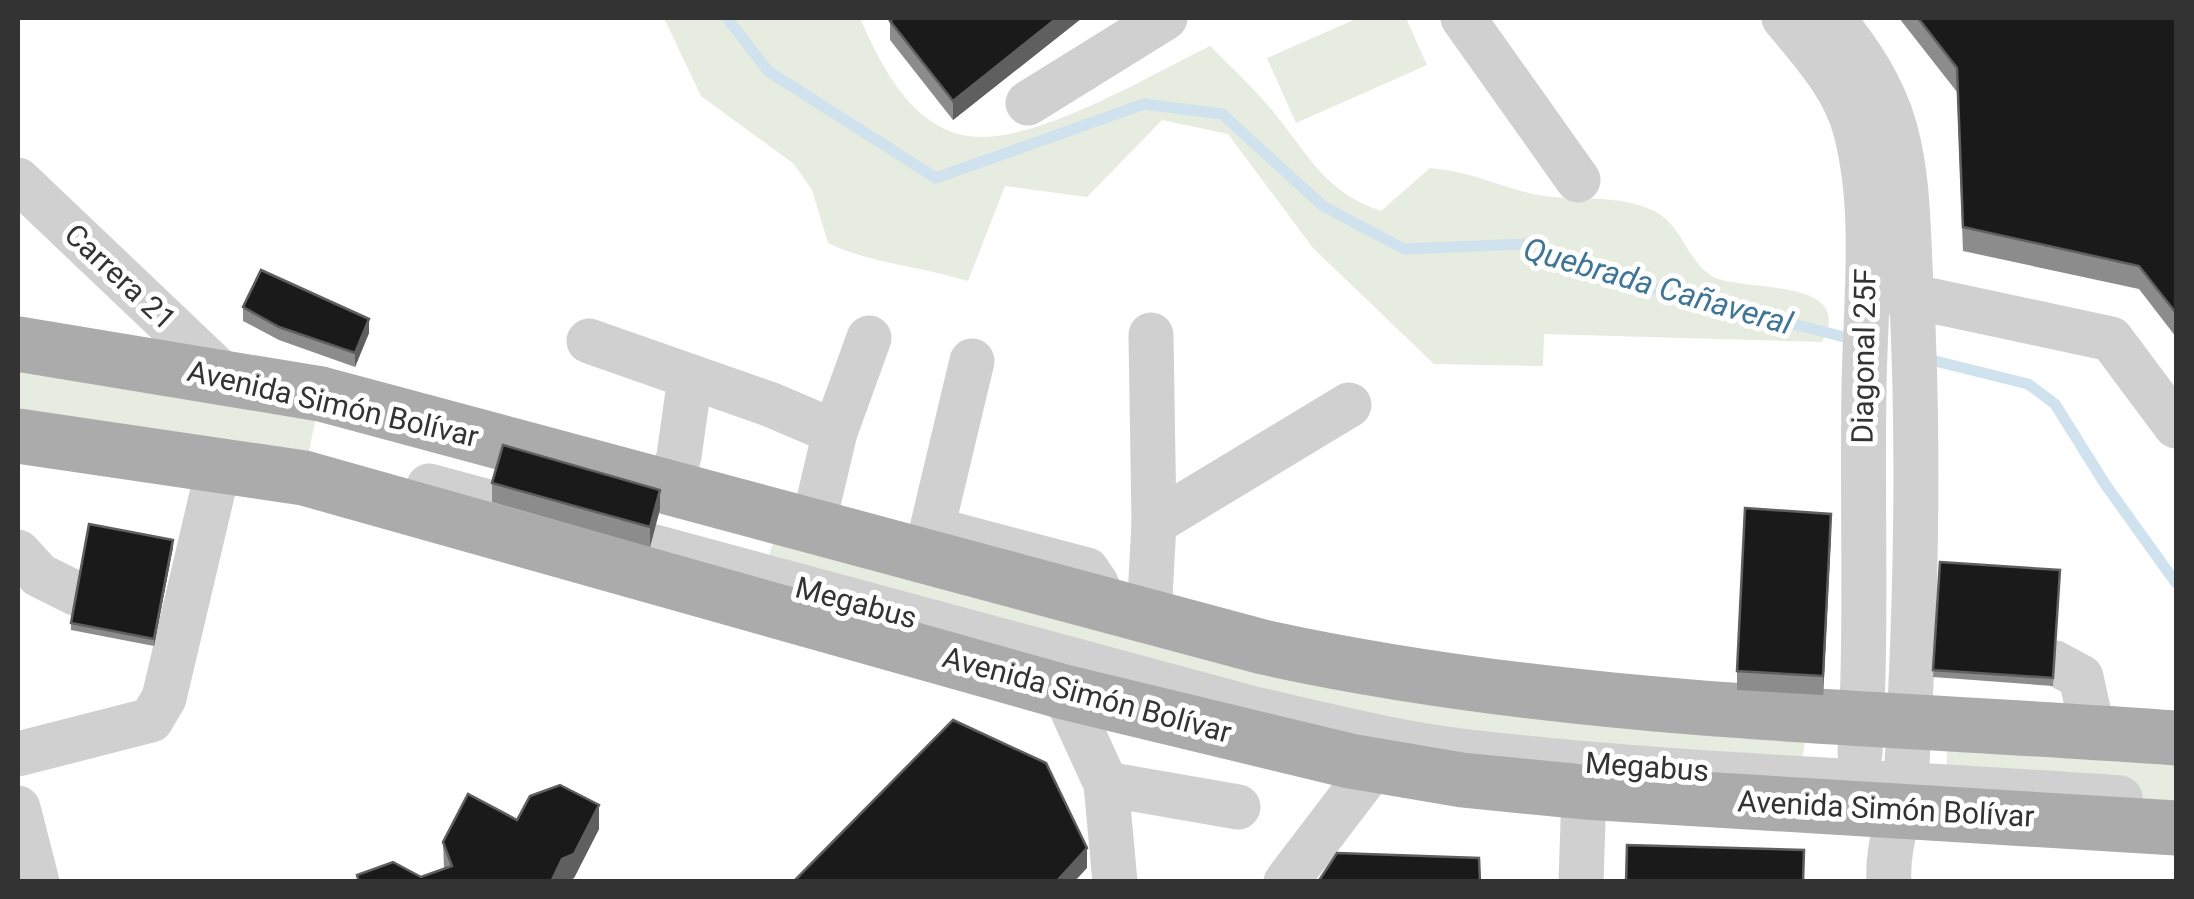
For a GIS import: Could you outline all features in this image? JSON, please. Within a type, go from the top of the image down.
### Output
[{"type":"main road","name":"Avenida Simón Bolívar","points":[[18,344],[321,394],[813,524],[927,546],[1097,602],[1406,677],[1611,700],[2176,828]]},
{"type":"main road","name":"Avenida Simón Bolívar","points":[[18,436],[304,478],[1064,692],[1374,765],[1462,780],[1584,792],[1883,762],[2093,732],[2176,738]]},
{"type":"street","points":[[1028,104],[1165,18]]},
{"type":"street","points":[[1463,18],[1578,180]]},
{"type":"street","name":"Diagonal 25F","points":[[1784,18],[1827,70],[1856,130],[1865,199],[1864,388],[1883,762]]},
{"type":"street","name":"Diagonal 25F","points":[[1832,18],[1868,68],[1895,128],[1906,200],[1924,651],[1883,762]]},
{"type":"street","name":"Carrera 21","points":[[18,180],[224,375]]},
{"type":"street","points":[[1865,304],[2112,339],[2176,426]]},
{"type":"street","points":[[1149,616],[1154,523],[1151,335]]},
{"type":"street","points":[[813,524],[835,432],[869,338]]},
{"type":"street","points":[[589,341],[835,432]]},
{"type":"street","points":[[927,546],[972,361]]},
{"type":"street","name":"Megabus","points":[[18,367],[335,422],[1260,668],[1520,712],[2176,802]]},
{"type":"street","points":[[670,488],[679,456],[690,378]]},
{"type":"street","points":[[1154,523],[1349,406]]},
{"type":"street","name":"Megabus","points":[[18,411],[308,455],[1235,704],[1374,737],[1468,752],[1611,766],[2176,762]]},
{"type":"street","points":[[18,754],[151,720],[164,698],[176,595],[219,465]]},
{"type":"street","points":[[18,552],[39,576],[78,594]]},
{"type":"street","points":[[2055,663],[2081,677],[2093,732]]},
{"type":"street","points":[[1064,692],[1106,784],[1115,882]]},
{"type":"street","points":[[1883,762],[1888,872]]},
{"type":"street","points":[[1286,882],[1374,765]]},
{"type":"street","points":[[1106,784],[1238,807]]},
{"type":"street","points":[[1582,882],[1584,792]]},
{"type":"street","points":[[18,808],[37,882]]},
{"type":"shaded area","points":[[664,18],[860,18],[898,88],[926,118],[962,135],[989,137],[1020,132],[1088,107],[1210,46],[1268,105],[1320,172],[1362,203],[1381,211],[1430,168],[1533,194],[1639,205],[1664,217],[1697,263],[1714,277],[1811,297],[1824,307],[1829,321],[1822,342],[1544,334],[1543,366],[1434,364],[1313,248],[1228,134],[1162,120],[1087,197],[1005,186],[968,281],[878,260],[828,243],[812,190],[794,164],[701,96]]},
{"type":"shaded area","points":[[1358,18],[1406,18],[1427,65],[1296,123],[1267,58]]},
{"type":"shaded area","points":[[18,367],[316,418],[308,455],[18,411]]},
{"type":"shaded area","points":[[774,540],[1805,737],[1801,776],[1467,752],[762,578]]},
{"type":"shaded area","points":[[1947,749],[2176,762],[2176,802],[1946,785]]},
{"type":"building","points":[[1057,18],[953,101],[890,21]]},
{"type":"building","points":[[1918,18],[2176,18],[2176,313],[2139,266],[1963,227],[1957,68]]},
{"type":"building","points":[[261,270],[369,319],[355,353],[279,327],[243,307]]},
{"type":"building","points":[[503,445],[660,490],[650,527],[492,483]]},
{"type":"building","points":[[1745,508],[1831,514],[1823,676],[1737,671]]},
{"type":"building","points":[[89,524],[173,540],[154,639],[71,623]]},
{"type":"building","points":[[1940,562],[2060,570],[2053,678],[1933,670]]},
{"type":"building","points":[[953,720],[1046,763],[1087,848],[1056,882],[793,882]]},
{"type":"building","points":[[560,785],[599,805],[574,854],[562,859],[551,882],[359,882],[357,875],[393,862],[421,877],[452,866],[443,842],[468,794],[517,820],[530,796]]},
{"type":"building","points":[[1627,845],[1804,850],[1803,882],[1626,882]]},
{"type":"building","points":[[1337,853],[1479,858],[1480,882],[1318,882]]},
{"type":"waterway","name":"Quebrada Cañaveral","points":[[727,18],[768,71],[936,178],[1144,104],[1222,114],[1323,206],[1404,249],[1529,244],[1628,282],[1856,340]]},
{"type":"waterway","name":"Quebrada Cañaveral","points":[[1923,358],[2028,384],[2055,404],[2105,484],[2176,583]]}]
